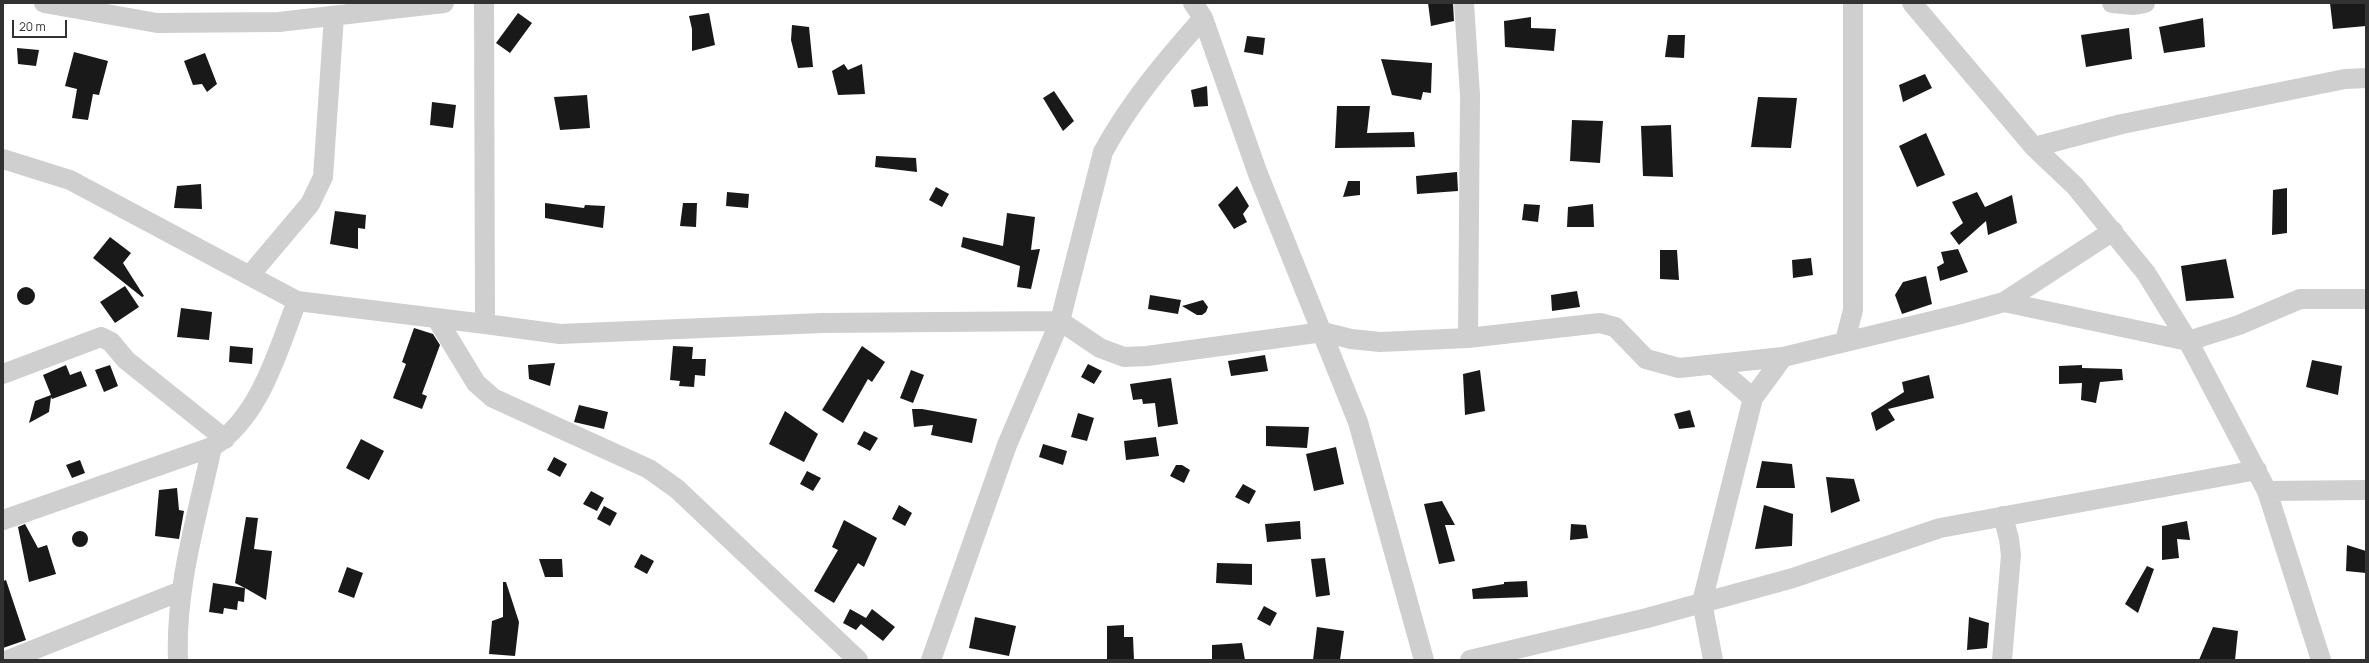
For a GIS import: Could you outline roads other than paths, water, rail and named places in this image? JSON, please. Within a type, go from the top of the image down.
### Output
[{"type":"street","points":[[44,3],[157,23],[280,22],[444,3]]},
{"type":"street","points":[[484,3],[485,324]]},
{"type":"street","points":[[1464,3],[1470,95],[1468,338]]},
{"type":"street","points":[[1844,341],[1853,310],[1853,3]]},
{"type":"street","points":[[1912,3],[2034,147],[2075,186],[2146,273],[2188,341],[2267,491],[2321,660]]},
{"type":"street","points":[[2112,3],[2134,5],[2145,3]]},
{"type":"street","points":[[931,660],[1007,445],[1060,321],[1103,152],[1113,134],[1198,11]]},
{"type":"street","points":[[1198,11],[1258,174],[1358,422],[1424,660]]},
{"type":"street","points":[[250,275],[310,204],[323,177],[334,16]]},
{"type":"street","points":[[2034,147],[2122,124],[2344,79],[2366,78]]},
{"type":"street","points":[[3,159],[70,180],[297,301],[560,334],[822,324],[1060,321],[1100,348],[1124,357],[1147,356],[1323,332],[1351,339],[1380,342],[1468,338],[1600,323],[1615,327],[1646,359],[1679,368],[1783,357],[1844,341],[1957,315],[2004,302],[2113,231]]},
{"type":"street","points":[[2004,302],[2188,341],[2239,325],[2300,299],[2366,299]]},
{"type":"street","points":[[3,520],[218,443],[250,411],[276,354],[297,301]]},
{"type":"street","points":[[437,319],[476,383],[493,398],[649,469],[672,485],[858,660]]},
{"type":"street","points":[[3,374],[101,337],[111,342],[126,360],[218,443]]},
{"type":"street","points":[[1713,660],[1702,602],[1753,398],[1783,357]]},
{"type":"street","points":[[1714,365],[1753,398]]},
{"type":"street","points":[[178,660],[177,630],[180,591],[218,443]]},
{"type":"street","points":[[1470,660],[1647,618],[1792,578],[1940,528],[2257,470]]},
{"type":"street","points":[[2267,491],[2366,490]]},
{"type":"street","points":[[2002,660],[2011,555],[2009,539],[2003,516]]},
{"type":"street","points":[[8,660],[180,591]]}]
